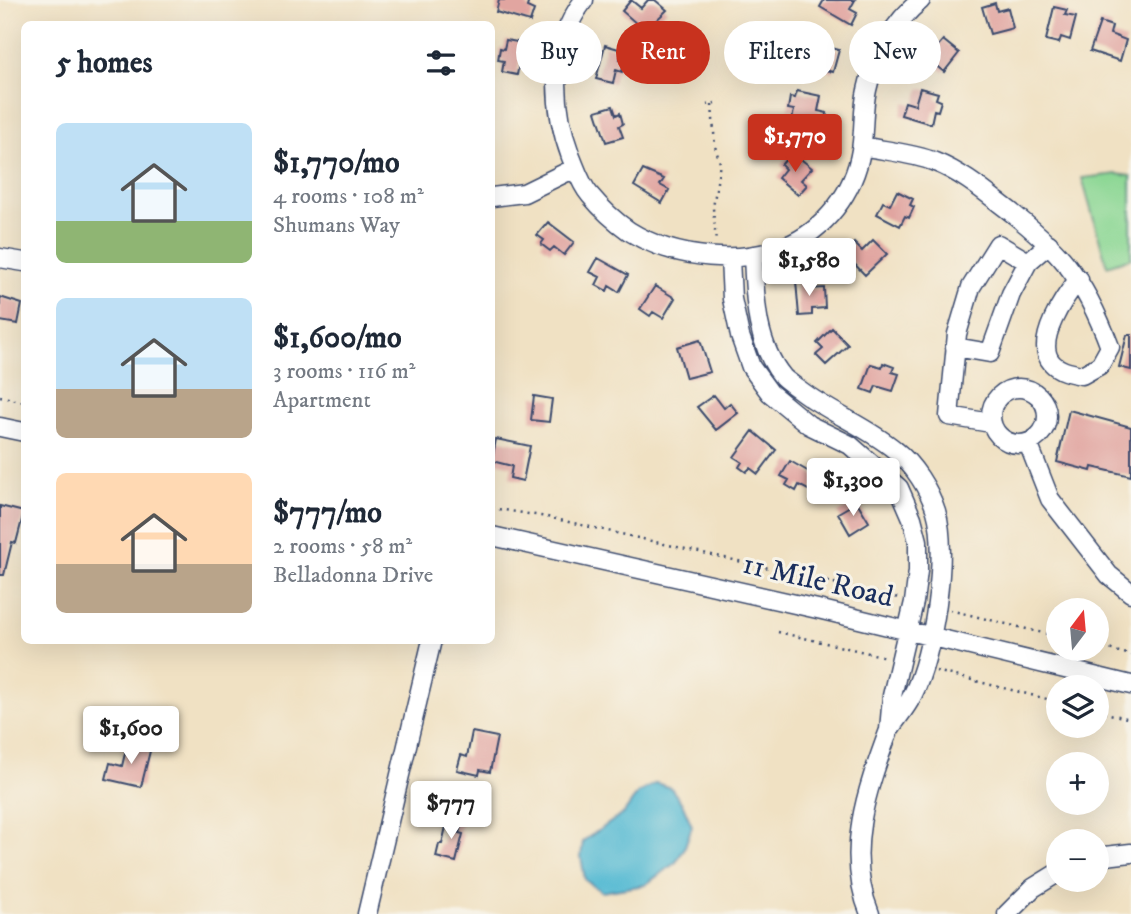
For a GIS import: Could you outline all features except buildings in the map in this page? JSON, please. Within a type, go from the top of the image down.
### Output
[{"type":"street","points":[[584,0],[567,33],[558,63],[556,97],[562,132],[575,168],[589,194],[629,231],[665,247],[723,258],[753,255],[791,244],[820,226],[845,194],[853,178],[862,146],[866,91],[873,70],[891,33],[921,0]]},
{"type":"street","points":[[862,146],[935,161],[974,184],[1025,222],[1060,254],[1079,279],[1095,309],[1110,347],[1100,365],[1082,375],[1065,372],[1051,362],[1046,349],[1050,327],[1079,279]]},
{"type":"street","points":[[495,197],[524,192],[575,168]]},
{"type":"street","points":[[991,423],[949,416],[957,334],[971,287],[998,244],[1028,262]]},
{"type":"street","points":[[955,347],[990,353],[1011,294],[1028,262],[1049,244]]},
{"type":"street","points":[[753,255],[760,331],[784,378],[816,402],[896,450],[917,472],[936,511],[940,542],[940,589],[931,636],[913,695],[890,730],[874,773],[863,816],[857,853],[861,891],[870,914]]},
{"type":"street","points":[[0,258],[21,261]]},
{"type":"street","points":[[723,258],[740,336],[751,367],[770,393],[809,425],[850,445],[899,488],[912,518],[918,541],[918,571],[914,602],[892,696],[890,730]]},
{"type":"street","points":[[740,336],[760,331]]},
{"type":"street","points":[[770,393],[784,378]]},
{"type":"street","points":[[1014,388],[1032,391],[1040,397],[1047,414],[1042,432],[1028,443],[1018,445],[1002,440],[991,423],[992,405],[1005,391],[1014,388]]},
{"type":"street","points":[[0,426],[21,431]]},
{"type":"street","points":[[850,445],[860,426]]},
{"type":"street","points":[[1028,443],[1050,499],[1109,575],[1131,593]]},
{"type":"street","name":"11 Mile Road","points":[[495,537],[1130,682]]},
{"type":"street","points":[[918,541],[940,542]]},
{"type":"street","points":[[367,914],[431,644]]},
{"type":"street","points":[[1109,856],[1131,853]]},
{"type":"street","points":[[1007,914],[1033,888],[1046,880]]},
{"type":"path","points":[[712,104],[715,146],[720,168],[713,208],[723,258]]},
{"type":"path","points":[[0,396],[21,401]]},
{"type":"path","points":[[495,508],[547,517],[914,602]]},
{"type":"path","points":[[936,607],[1046,634]]},
{"type":"path","points":[[1110,649],[1131,655]]},
{"type":"path","points":[[1109,714],[1131,719]]},
{"type":"green space","points":[[1117,174],[1131,176],[1131,258],[1107,266],[1082,178]]},
{"type":"water","points":[[656,783],[671,788],[683,805],[692,826],[684,849],[676,862],[645,885],[602,892],[585,880],[581,857],[583,841],[624,813],[638,793]]}]
